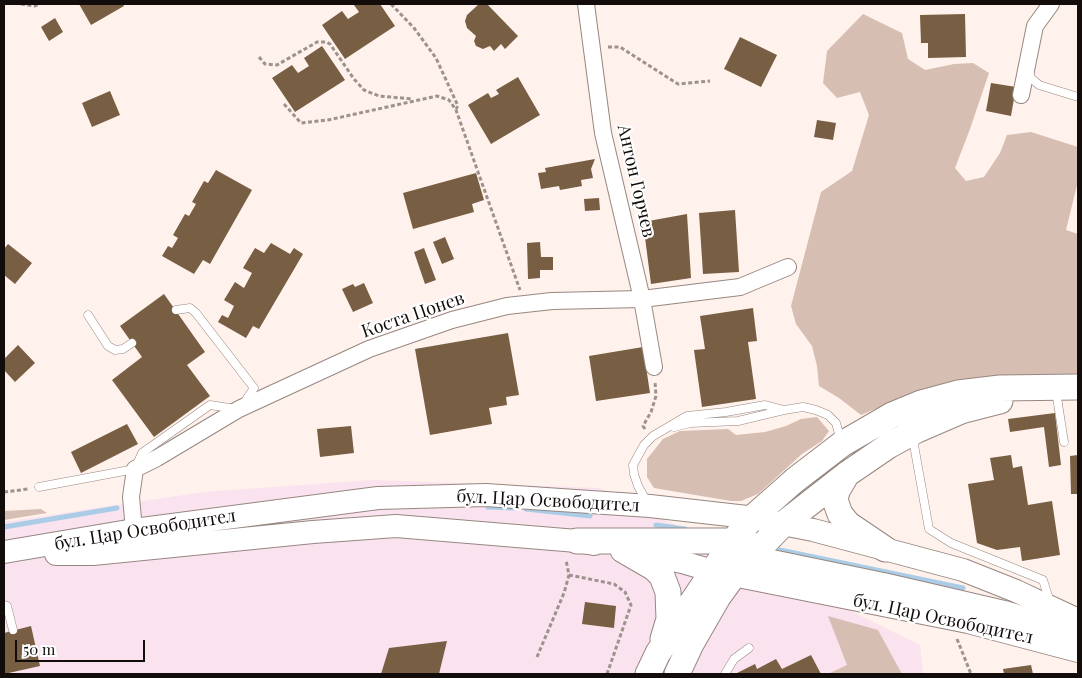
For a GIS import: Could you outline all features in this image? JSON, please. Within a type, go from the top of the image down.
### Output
[{"type":"main road","points":[[677,674],[732,568],[733,541],[752,518],[795,480],[842,444],[892,415],[922,403],[958,393],[1000,388],[1071,388]]},
{"type":"main road","points":[[653,663],[732,568],[783,524],[847,474],[888,446],[961,411],[1006,399],[1071,388]]},
{"type":"main road","points":[[847,474],[837,491],[835,500],[840,514],[848,524],[885,549]]},
{"type":"main road","name":"бул. Цар Освободител","points":[[4,554],[133,523],[378,498],[486,495],[650,506],[752,518],[885,549],[944,553],[963,570],[1052,607],[1078,620]]},
{"type":"main road","points":[[568,540],[733,541],[783,524]]},
{"type":"main road","name":"бул. Цар Освободител","points":[[4,554],[93,554],[312,532],[396,526],[568,540],[682,562],[732,568],[948,618],[1078,651]]},
{"type":"main road","points":[[622,550],[654,568],[662,576],[668,592],[669,619],[653,663]]},
{"type":"main road","points":[[732,568],[876,584],[996,611],[1078,636]]},
{"type":"street","name":"Антон Горчев","points":[[586,4],[603,133],[642,299],[654,367]]},
{"type":"street","points":[[1021,95],[1035,26],[1050,4]]},
{"type":"street","name":"Коста Цонев","points":[[134,469],[157,458],[239,409],[369,349],[452,320],[507,306],[552,301],[642,299],[740,287],[788,267]]},
{"type":"street","points":[[133,523],[130,496],[134,469]]},
{"type":"lane","points":[[1027,64],[1031,78],[1039,85],[1078,97]]},
{"type":"lane","points":[[176,310],[190,308],[196,313],[254,388],[239,409]]},
{"type":"lane","points":[[88,315],[108,346],[115,350],[123,349],[132,343]]},
{"type":"lane","points":[[1064,442],[1071,388]]},
{"type":"lane","points":[[650,506],[638,486],[634,474],[634,465],[644,445],[662,430],[687,416],[765,405],[784,410],[803,407],[828,415],[836,423],[842,444]]},
{"type":"lane","points":[[918,430],[914,445],[929,528],[944,553]]},
{"type":"lane","points":[[39,488],[134,469]]},
{"type":"lane","points":[[4,605],[7,606],[13,630]]},
{"type":"lane","points":[[725,674],[734,658],[749,648]]},
{"type":"path","points":[[21,4],[35,6],[40,4]]},
{"type":"path","points":[[391,4],[414,28],[436,58],[458,106],[456,110]]},
{"type":"path","points":[[259,57],[265,64],[277,65],[317,42],[326,42],[330,44],[354,79],[364,90],[379,96],[416,100]]},
{"type":"path","points":[[592,46],[620,47],[678,84],[710,81]]},
{"type":"path","points":[[284,104],[302,123],[328,120],[437,96],[449,100],[456,110],[525,304]]},
{"type":"path","points":[[642,426],[651,412],[656,396],[654,367]]},
{"type":"path","points":[[4,492],[39,488]]},
{"type":"path","points":[[536,657],[564,593],[569,575],[567,564],[568,540]]},
{"type":"path","points":[[569,575],[614,584],[625,592],[631,605],[607,674]]},
{"type":"path","points":[[948,618],[971,674]]},
{"type":"shaded area","points":[[863,14],[902,33],[908,59],[925,70],[954,64],[973,63],[989,73],[955,168],[966,181],[984,177],[1000,153],[1007,135],[1031,132],[1078,147],[1078,181],[1066,230],[1078,234],[1078,379],[904,397],[861,415],[819,386],[812,346],[796,324],[791,306],[821,192],[852,171],[869,115],[860,92],[837,98],[823,83],[827,51]]},
{"type":"shaded area","points":[[817,417],[829,431],[822,441],[802,454],[758,494],[741,501],[654,488],[647,477],[647,459],[663,439],[680,431],[728,429],[736,435],[765,432],[801,419]]},
{"type":"shaded area","points":[[371,480],[600,488],[920,645],[923,674],[4,674],[4,522],[203,492]]},
{"type":"shaded area","points":[[41,509],[47,513],[4,520],[4,511]]},
{"type":"shaded area","points":[[828,616],[878,630],[902,674],[828,674],[847,665]]},
{"type":"building","points":[[79,4],[123,4],[124,6],[91,25]]},
{"type":"building","points":[[380,4],[395,26],[345,59],[322,25],[342,11],[348,19],[359,12],[354,5]]},
{"type":"building","points":[[479,4],[487,4],[518,36],[505,49],[501,44],[494,51],[490,46],[483,49],[476,46],[474,41],[476,36],[467,28],[465,21],[467,15]]},
{"type":"building","points":[[965,14],[966,57],[928,58],[928,43],[921,43],[920,15]]},
{"type":"building","points":[[55,18],[63,32],[49,41],[41,27]]},
{"type":"building","points":[[740,37],[777,55],[761,87],[724,69]]},
{"type":"building","points":[[322,46],[345,80],[295,112],[272,78],[292,65],[298,73],[309,66],[304,58]]},
{"type":"building","points":[[518,77],[540,115],[491,144],[468,105],[488,93],[491,98],[499,94],[496,90]]},
{"type":"building","points":[[991,83],[1016,87],[1011,116],[986,111]]},
{"type":"building","points":[[110,91],[120,115],[92,127],[82,103]]},
{"type":"building","points":[[817,120],[836,123],[833,140],[814,137]]},
{"type":"building","points":[[595,159],[591,169],[593,178],[581,180],[582,186],[560,190],[559,186],[541,189],[538,173],[546,172],[545,168]]},
{"type":"building","points":[[216,170],[252,190],[210,264],[203,260],[194,274],[162,256],[168,246],[172,248],[178,238],[173,235],[185,214],[189,216],[196,204],[192,202],[204,181],[208,183]]},
{"type":"building","points":[[476,173],[484,200],[472,204],[474,212],[413,229],[403,193]]},
{"type":"building","points":[[599,198],[600,210],[585,211],[584,199]]},
{"type":"building","points":[[735,210],[739,272],[703,274],[699,213]]},
{"type":"building","points":[[687,214],[691,278],[651,284],[643,222]]},
{"type":"building","points":[[445,237],[454,259],[442,264],[433,242]]},
{"type":"building","points":[[540,242],[541,257],[553,257],[553,270],[540,270],[540,278],[528,279],[527,243]]},
{"type":"building","points":[[271,243],[290,254],[294,248],[303,254],[259,329],[253,326],[246,338],[218,322],[222,315],[228,318],[234,306],[224,300],[235,282],[244,288],[252,273],[243,268],[255,248],[264,253]]},
{"type":"building","points":[[8,244],[32,263],[15,284],[4,275],[4,249]]},
{"type":"building","points":[[424,248],[436,280],[425,284],[414,252]]},
{"type":"building","points":[[364,283],[373,303],[353,312],[342,289],[353,284],[355,287]]},
{"type":"building","points":[[164,294],[205,352],[187,365],[210,396],[154,437],[112,380],[142,357],[120,326]]},
{"type":"building","points":[[753,308],[757,341],[748,342],[756,399],[702,407],[694,350],[705,349],[700,316]]},
{"type":"building","points":[[508,333],[519,395],[506,397],[507,405],[489,408],[492,424],[430,435],[415,349]]},
{"type":"building","points":[[18,345],[35,363],[15,382],[4,370],[4,359]]},
{"type":"building","points":[[643,347],[650,393],[596,401],[589,356]]},
{"type":"building","points":[[1055,413],[1061,465],[1049,467],[1044,427],[1010,432],[1008,419]]},
{"type":"building","points":[[127,424],[138,444],[81,473],[71,452]]},
{"type":"building","points":[[351,426],[354,453],[320,457],[317,429]]},
{"type":"building","points":[[1011,455],[1013,468],[1022,466],[1028,505],[1052,501],[1060,555],[1022,561],[1020,547],[997,550],[977,543],[968,484],[994,480],[990,458]]},
{"type":"building","points":[[1078,455],[1078,494],[1071,494],[1070,456]]},
{"type":"building","points":[[585,602],[616,606],[614,628],[582,624]]},
{"type":"building","points":[[31,626],[40,666],[4,674],[4,633]]},
{"type":"building","points":[[447,641],[439,674],[381,674],[389,648]]},
{"type":"building","points":[[811,655],[821,674],[737,673],[755,664],[757,669],[776,659],[782,669]]},
{"type":"building","points":[[1031,665],[1033,674],[1004,674],[1003,669]]},
{"type":"waterway","points":[[488,507],[515,508]]},
{"type":"waterway","points":[[4,527],[117,508]]},
{"type":"waterway","points":[[526,509],[590,516]]},
{"type":"waterway","points":[[656,525],[685,529]]},
{"type":"waterway","points":[[780,550],[963,588]]}]
